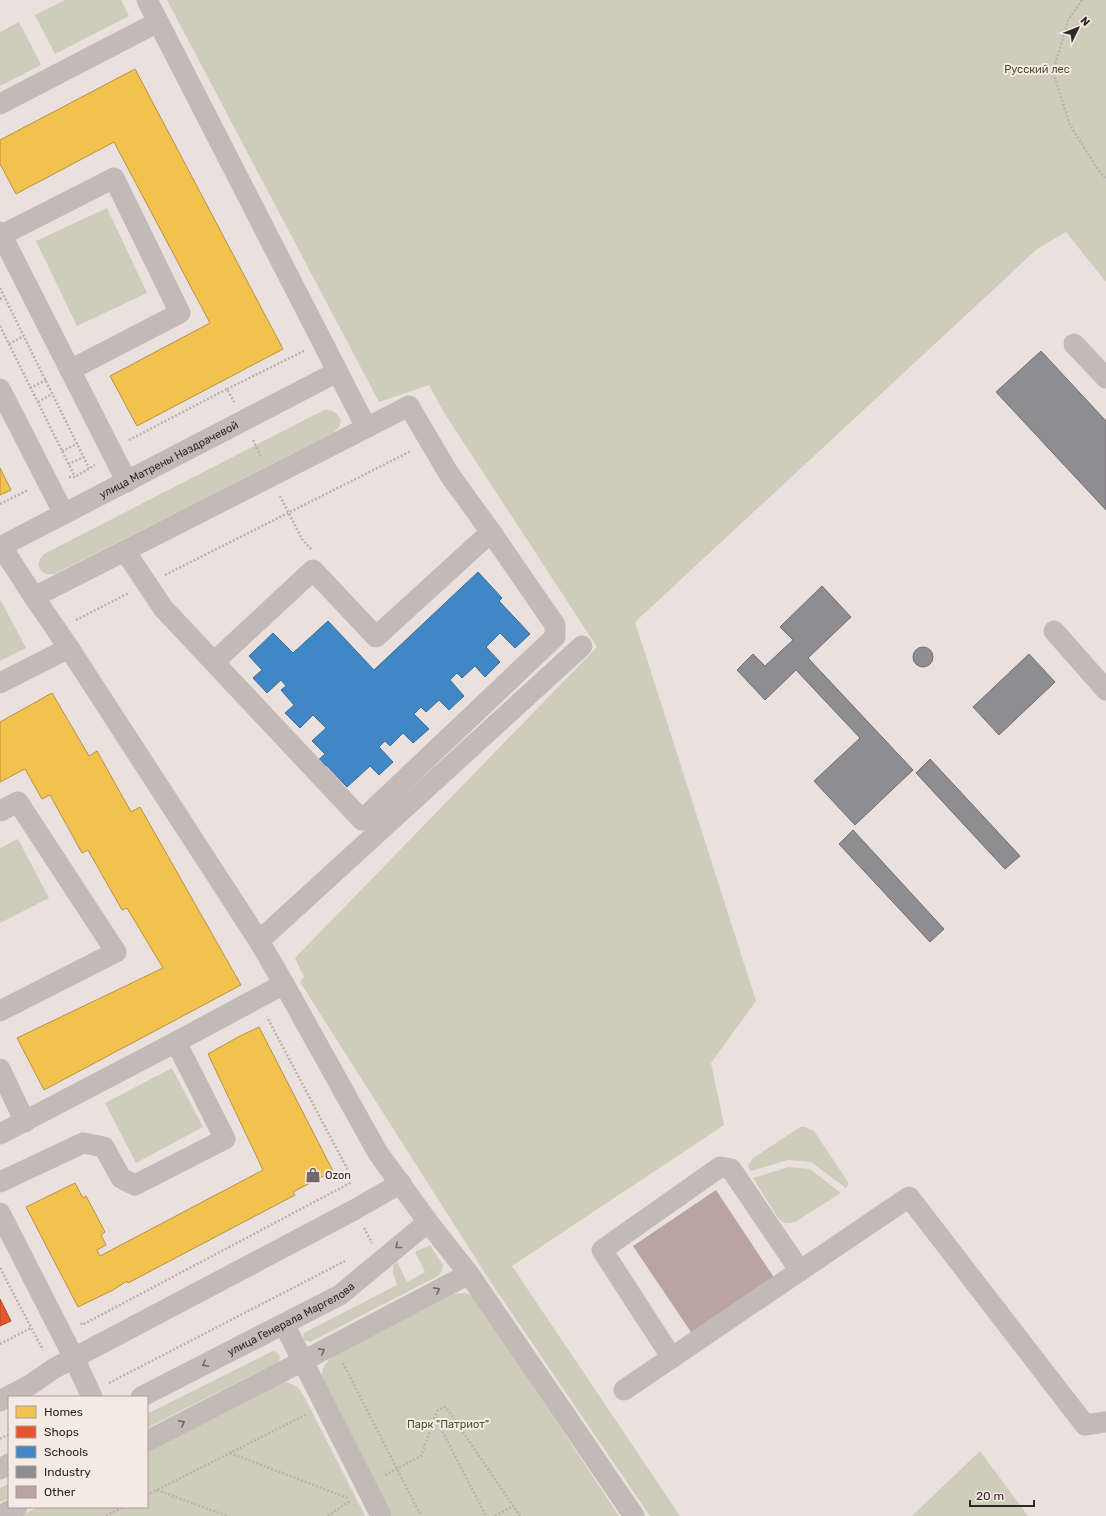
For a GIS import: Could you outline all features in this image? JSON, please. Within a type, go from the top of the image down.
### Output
[{"type":"street","points":[[147,0],[366,427]]},
{"type":"street","points":[[0,104],[158,22]]},
{"type":"street","points":[[70,370],[180,312],[114,178],[1,233],[70,370],[128,482]]},
{"type":"street","points":[[1074,344],[1106,378]]},
{"type":"street","name":"улица Матрены Наздрачевой","points":[[0,547],[128,482],[337,372]]},
{"type":"street","points":[[0,389],[64,514]]},
{"type":"street","points":[[34,597],[409,406],[449,474],[555,625],[555,637],[362,820],[163,608],[125,551]]},
{"type":"street","points":[[214,662],[313,570],[376,638],[491,532]]},
{"type":"street","points":[[0,547],[69,648],[259,941],[378,1153],[401,1182],[428,1222],[469,1274],[634,1516]]},
{"type":"street","points":[[1054,631],[1106,690]]},
{"type":"street","points":[[259,941],[582,646]]},
{"type":"street","points":[[0,683],[69,648]]},
{"type":"street","points":[[0,811],[18,802],[116,952],[0,1011]]},
{"type":"street","points":[[0,1134],[284,984]]},
{"type":"street","points":[[0,1182],[83,1143],[104,1147],[121,1178],[135,1185],[225,1139],[176,1042]]},
{"type":"street","points":[[0,1069],[25,1122]]},
{"type":"street","points":[[672,1358],[602,1250],[720,1167],[731,1169],[800,1271]]},
{"type":"street","points":[[9,1396],[30,1385],[53,1369],[354,1210],[401,1182]]},
{"type":"street","points":[[624,1390],[909,1197],[1085,1425],[1106,1422]]},
{"type":"street","points":[[0,1214],[74,1358],[91,1395]]},
{"type":"street","name":"улица Генерала Маргелова","points":[[143,1396],[340,1295],[428,1222]]},
{"type":"street","points":[[148,1440],[469,1274]]},
{"type":"street","points":[[284,1324],[303,1361],[358,1492],[381,1516]]},
{"type":"street","points":[[0,1516],[15,1508]]},
{"type":"path","points":[[1082,0],[1068,20],[1053,72],[1070,125],[1097,168],[1106,179]]},
{"type":"path","points":[[0,288],[89,468]]},
{"type":"path","points":[[0,299],[4,297]]},
{"type":"path","points":[[0,326],[75,477]]},
{"type":"path","points":[[9,344],[24,336]]},
{"type":"path","points":[[227,389],[322,342]]},
{"type":"path","points":[[30,388],[46,380]]},
{"type":"path","points":[[38,402],[52,394]]},
{"type":"path","points":[[70,623],[430,442]]},
{"type":"path","points":[[62,451],[77,444]]},
{"type":"path","points":[[68,464],[84,457]]},
{"type":"path","points":[[78,1318],[82,1325],[342,1188],[350,1182],[351,1176],[258,999]]},
{"type":"path","points":[[342,1188],[374,1246]]},
{"type":"path","points":[[91,1395],[345,1261]]},
{"type":"path","points":[[0,1268],[53,1369]]},
{"type":"path","points":[[0,1344],[32,1328]]},
{"type":"path","points":[[334,1345],[421,1516]]},
{"type":"path","points":[[328,1516],[358,1492],[421,1456],[437,1411],[444,1407],[448,1410],[520,1516]]},
{"type":"path","points":[[148,1494],[308,1413],[311,1420]]},
{"type":"path","points":[[435,1417],[486,1516]]},
{"type":"path","points":[[230,1453],[358,1492]]},
{"type":"path","points":[[157,1490],[227,1516]]},
{"type":"path","points":[[354,1505],[358,1492]]},
{"type":"path","points":[[495,1516],[513,1506]]},
{"type":"path","points":[[106,1516],[121,1508]]},
{"type":"green space","points":[[65,0],[121,0],[129,16],[55,54],[35,15]]},
{"type":"green space","name":"Русский лес","points":[[167,0],[1106,0],[1106,282],[1066,232],[1037,249],[635,622],[756,1001],[711,1063],[724,1125],[512,1266],[680,1516],[650,1516],[490,1281],[300,982],[304,977],[295,958],[597,647],[443,411],[429,385],[379,402]]},
{"type":"green space","points":[[19,22],[41,65],[0,86],[0,32]]},
{"type":"green space","points":[[107,208],[147,293],[77,326],[36,241]]},
{"type":"green space","points":[[324,410],[334,412],[341,420],[339,427],[333,433],[55,574],[44,573],[39,568],[38,565],[40,559],[44,554]]},
{"type":"green space","points":[[0,599],[26,648],[0,661]]},
{"type":"green space","points":[[18,839],[49,898],[0,923],[0,848]]},
{"type":"green space","points":[[172,1068],[203,1127],[136,1163],[105,1103]]},
{"type":"green space","points":[[800,1127],[805,1127],[814,1131],[848,1182],[846,1188],[811,1162],[788,1160],[751,1171],[748,1166],[752,1159]]},
{"type":"green space","points":[[789,1167],[810,1169],[841,1193],[795,1222],[783,1222],[778,1218],[753,1178]]},
{"type":"green space","points":[[430,1245],[443,1265],[442,1271],[438,1276],[310,1342],[304,1340],[304,1333],[397,1285],[393,1273],[393,1266],[397,1262],[407,1282],[425,1272],[415,1252]]},
{"type":"green space","name":"Парк \"Патриот\"","points":[[465,1293],[472,1295],[478,1303],[619,1516],[392,1516],[322,1378],[323,1368],[333,1356],[452,1294]]},
{"type":"green space","points":[[273,1351],[278,1353],[280,1357],[278,1362],[148,1427],[148,1414]]},
{"type":"green space","points":[[287,1382],[298,1387],[365,1516],[20,1516],[36,1508],[148,1508],[148,1450],[278,1384]]},
{"type":"green space","points":[[980,1451],[1028,1516],[912,1516]]},
{"type":"green space","points":[[8,1484],[8,1498],[0,1502],[0,1488]]},
{"type":"building: Homes","points":[[135,69],[283,349],[137,426],[110,376],[210,323],[114,142],[16,194],[0,164],[0,140]]},
{"type":"building: Homes","points":[[0,468],[11,490],[0,495]]},
{"type":"building: Homes","points":[[52,693],[89,756],[97,751],[131,812],[140,807],[241,985],[44,1090],[17,1038],[163,968],[127,908],[122,910],[88,850],[82,853],[50,795],[42,799],[25,769],[0,782],[0,722]]},
{"type":"building: Homes","points":[[259,1027],[333,1171],[293,1192],[295,1195],[128,1283],[127,1281],[113,1290],[78,1307],[26,1207],[75,1183],[83,1198],[86,1196],[105,1232],[101,1235],[106,1245],[97,1250],[100,1256],[263,1170],[208,1054]]},
{"type":"building: Shops","points":[[0,1299],[11,1321],[0,1326]]},
{"type":"building: Schools","points":[[478,572],[502,598],[499,601],[530,634],[515,648],[500,633],[486,647],[500,662],[485,677],[475,666],[462,678],[457,673],[450,680],[464,696],[449,710],[439,700],[426,712],[421,707],[414,714],[429,729],[413,743],[403,733],[390,746],[385,741],[379,747],[393,762],[379,775],[370,766],[347,787],[326,765],[322,768],[316,762],[325,754],[312,741],[326,728],[313,715],[300,728],[285,713],[294,705],[281,690],[286,686],[281,680],[267,693],[253,678],[262,670],[249,656],[273,633],[293,653],[328,621],[374,670]]},
{"type":"building: Industry","points":[[1041,351],[1106,421],[1106,510],[996,392]]},
{"type":"building: Industry","points":[[822,586],[851,617],[808,658],[913,770],[855,825],[814,781],[860,738],[796,670],[765,700],[737,670],[753,654],[765,666],[793,640],[780,627]]},
{"type":"building: Industry","points":[[919,647],[927,647],[933,653],[933,661],[927,667],[919,667],[913,661],[913,653]]},
{"type":"building: Industry","points":[[1029,654],[1055,682],[999,735],[973,707]]},
{"type":"building: Industry","points":[[930,759],[1020,856],[1005,869],[916,773]]},
{"type":"building: Industry","points":[[853,830],[944,929],[930,942],[839,844]]},
{"type":"building: Other","points":[[716,1190],[775,1279],[693,1335],[633,1246]]},
{"type":"place","name":"Ozon","points":[[313,1175]]}]
